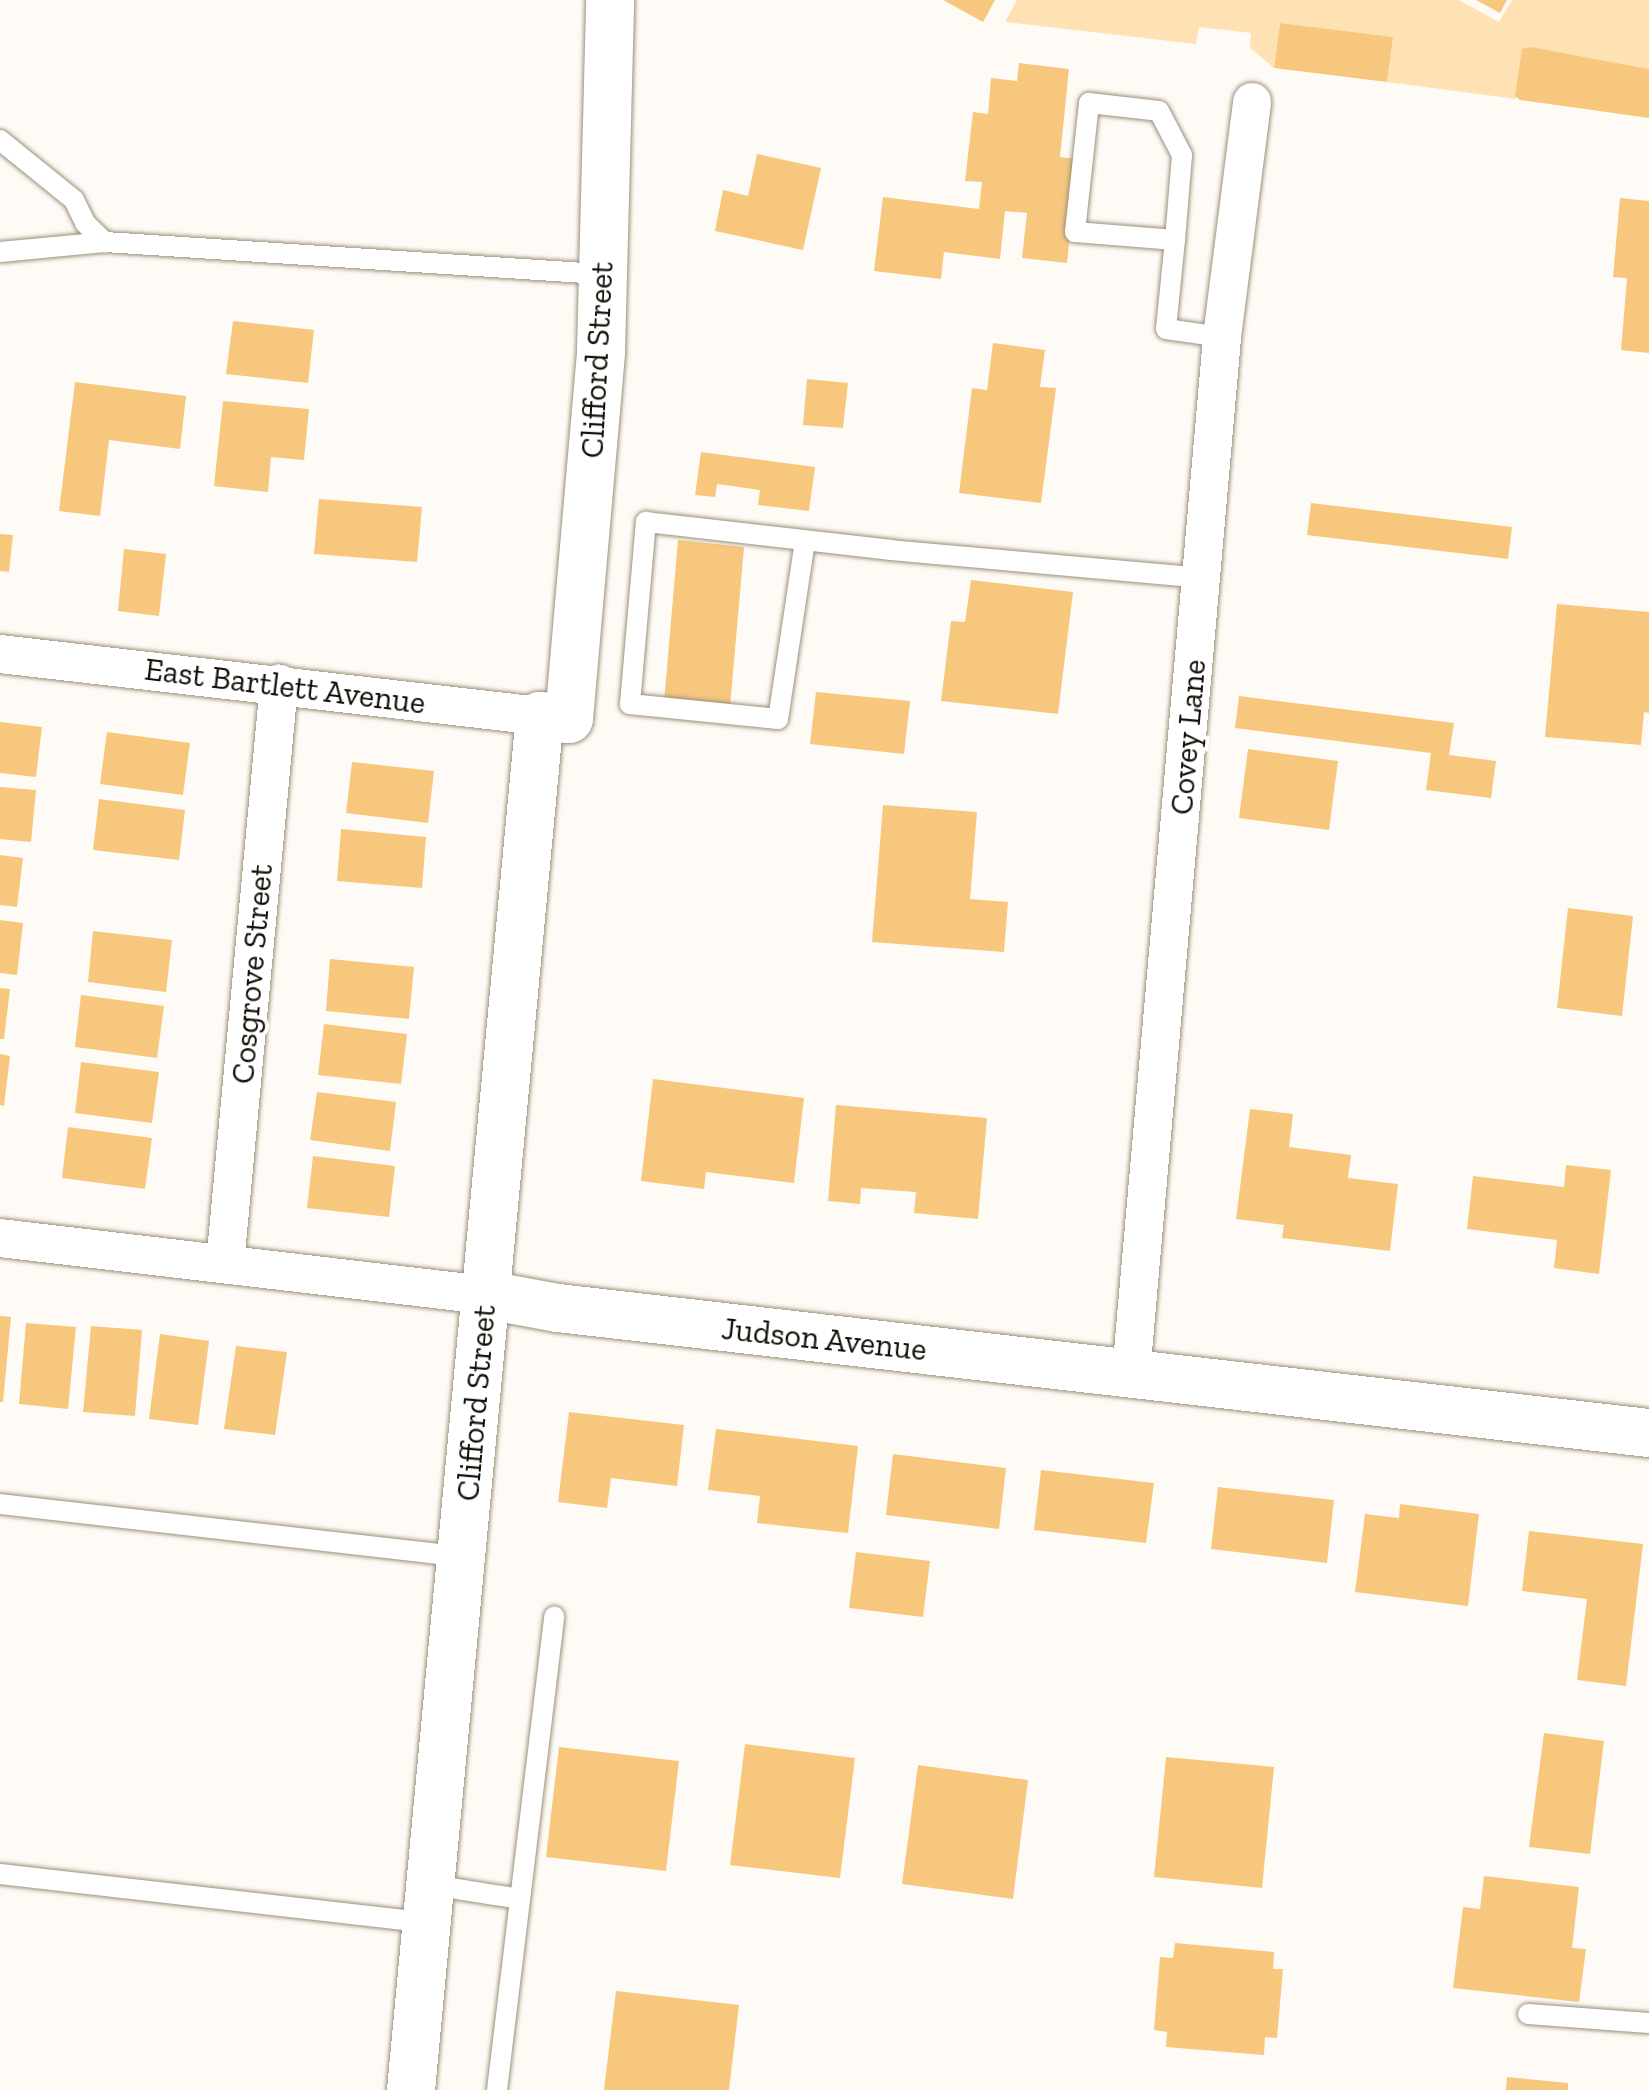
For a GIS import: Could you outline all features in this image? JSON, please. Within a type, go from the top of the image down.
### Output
[{"type":"street","name":"Clifford Street","points":[[411,2090],[486,1295],[601,351],[610,0]]},
{"type":"street","name":"Covey Lane","points":[[1131,1374],[1222,338],[1252,102]]},
{"type":"street","name":"East Bartlett Avenue","points":[[0,654],[554,717]]},
{"type":"street","name":"Cosgrove Street","points":[[224,1264],[279,684]]},
{"type":"street","name":"Judson Avenue","points":[[0,1238],[486,1295],[558,1308],[1649,1433]]},
{"type":"lane","points":[[1175,240],[1076,232],[1089,102],[1158,111],[1182,155],[1175,240],[1166,329],[1222,338]]},
{"type":"lane","points":[[0,140],[74,200],[84,223],[105,242]]},
{"type":"lane","points":[[0,252],[105,242],[603,274]]},
{"type":"lane","points":[[805,541],[778,720],[630,704],[646,522],[1202,578]]},
{"type":"lane","points":[[0,1504],[462,1557]]},
{"type":"lane","points":[[496,2090],[554,1616]]},
{"type":"lane","points":[[0,1874],[430,1904],[520,1900]]},
{"type":"lane","points":[[1528,2014],[1649,2023]]},
{"type":"shaded area","points":[[1017,0],[1459,0],[1499,22],[1512,0],[1649,0],[1649,69],[1531,47],[1522,50],[1516,99],[1387,82],[1392,37],[1280,23],[1274,68],[1250,48],[1251,33],[1199,27],[1196,44],[1005,22]]},
{"type":"building","points":[[943,0],[995,0],[983,22]]},
{"type":"building","points":[[1476,0],[1507,0],[1500,13]]},
{"type":"building","points":[[1280,23],[1393,37],[1387,82],[1274,68]]},
{"type":"building","points":[[1531,47],[1649,69],[1649,118],[1520,100],[1515,96],[1522,49]]},
{"type":"building","points":[[1019,63],[1069,69],[1060,157],[1078,159],[1067,263],[1022,258],[1027,213],[1005,211],[1000,259],[944,252],[941,279],[874,271],[883,197],[979,209],[982,182],[965,181],[973,112],[988,114],[991,78],[1017,81]]},
{"type":"building","points":[[757,154],[821,168],[803,250],[715,231],[723,190],[748,196]]},
{"type":"building","points":[[1620,198],[1649,201],[1649,353],[1621,350],[1627,278],[1613,277]]},
{"type":"building","points":[[233,321],[314,330],[308,383],[226,374]]},
{"type":"building","points":[[993,343],[1045,350],[1040,387],[1056,388],[1041,503],[959,493],[972,388],[987,390]]},
{"type":"building","points":[[807,379],[848,383],[843,428],[803,425]]},
{"type":"building","points":[[75,382],[186,396],[180,449],[109,440],[100,516],[59,511]]},
{"type":"building","points":[[223,401],[309,409],[304,460],[271,457],[268,492],[214,486]]},
{"type":"building","points":[[701,452],[815,467],[809,511],[758,505],[760,490],[717,484],[715,497],[695,495]]},
{"type":"building","points":[[319,499],[422,507],[417,562],[314,554]]},
{"type":"building","points":[[1311,503],[1512,527],[1508,559],[1307,535]]},
{"type":"building","points":[[0,534],[13,535],[9,572],[0,571]]},
{"type":"building","points":[[678,540],[744,547],[730,707],[664,702]]},
{"type":"building","points":[[124,549],[166,554],[159,616],[118,611]]},
{"type":"building","points":[[971,580],[1073,592],[1058,714],[941,701],[951,621],[965,622]]},
{"type":"building","points":[[1557,604],[1649,612],[1649,713],[1644,712],[1641,745],[1545,737]]},
{"type":"building","points":[[816,692],[910,701],[904,754],[810,744]]},
{"type":"building","points":[[1239,696],[1454,723],[1449,755],[1496,761],[1491,798],[1426,790],[1431,753],[1235,728]]},
{"type":"building","points":[[0,722],[42,727],[36,777],[0,773]]},
{"type":"building","points":[[107,732],[190,743],[183,795],[100,784]]},
{"type":"building","points":[[1248,749],[1338,761],[1329,830],[1239,818]]},
{"type":"building","points":[[352,762],[434,771],[428,823],[346,813]]},
{"type":"building","points":[[0,787],[36,790],[31,842],[0,839]]},
{"type":"building","points":[[99,799],[185,810],[179,860],[93,850]]},
{"type":"building","points":[[883,805],[977,812],[970,899],[1008,902],[1004,952],[872,942]]},
{"type":"building","points":[[341,829],[426,837],[422,888],[337,881]]},
{"type":"building","points":[[0,855],[23,858],[17,907],[0,905]]},
{"type":"building","points":[[1568,908],[1633,916],[1622,1016],[1557,1008]]},
{"type":"building","points":[[0,920],[23,923],[17,975],[0,973]]},
{"type":"building","points":[[93,931],[172,940],[166,992],[88,982]]},
{"type":"building","points":[[330,959],[414,967],[409,1019],[326,1011]]},
{"type":"building","points":[[0,988],[10,989],[4,1039],[0,1039]]},
{"type":"building","points":[[81,995],[164,1006],[157,1058],[75,1047]]},
{"type":"building","points":[[324,1024],[407,1034],[401,1084],[318,1075]]},
{"type":"building","points":[[0,1054],[10,1056],[4,1106],[0,1105]]},
{"type":"building","points":[[81,1062],[159,1072],[152,1123],[75,1113]]},
{"type":"building","points":[[653,1079],[804,1098],[794,1183],[706,1172],[704,1189],[641,1181]]},
{"type":"building","points":[[317,1092],[396,1102],[390,1151],[310,1140]]},
{"type":"building","points":[[836,1105],[987,1118],[978,1219],[914,1213],[916,1192],[861,1188],[860,1204],[828,1201]]},
{"type":"building","points":[[1250,1109],[1293,1114],[1289,1147],[1351,1155],[1348,1178],[1398,1184],[1390,1251],[1282,1238],[1284,1225],[1236,1219]]},
{"type":"building","points":[[68,1127],[152,1138],[145,1189],[62,1178]]},
{"type":"building","points":[[313,1156],[395,1166],[389,1217],[307,1208]]},
{"type":"building","points":[[1566,1165],[1611,1170],[1599,1274],[1554,1268],[1557,1240],[1467,1229],[1473,1176],[1564,1187]]},
{"type":"building","points":[[0,1316],[11,1317],[3,1402],[0,1402]]},
{"type":"building","points":[[26,1323],[76,1327],[68,1409],[19,1404]]},
{"type":"building","points":[[91,1326],[142,1330],[135,1416],[83,1412]]},
{"type":"building","points":[[160,1334],[209,1341],[198,1425],[149,1419]]},
{"type":"building","points":[[236,1346],[287,1352],[275,1435],[224,1429]]},
{"type":"building","points":[[569,1412],[684,1425],[677,1486],[611,1478],[607,1508],[558,1502]]},
{"type":"building","points":[[716,1429],[858,1446],[848,1533],[757,1523],[760,1496],[708,1490]]},
{"type":"building","points":[[893,1454],[1006,1468],[999,1529],[886,1515]]},
{"type":"building","points":[[1041,1470],[1154,1483],[1146,1543],[1034,1530]]},
{"type":"building","points":[[1218,1487],[1334,1500],[1327,1563],[1211,1549]]},
{"type":"building","points":[[1400,1504],[1479,1514],[1468,1606],[1355,1592],[1365,1514],[1399,1518]]},
{"type":"building","points":[[1529,1531],[1643,1544],[1626,1686],[1577,1680],[1587,1599],[1522,1591]]},
{"type":"building","points":[[856,1552],[930,1561],[923,1617],[849,1608]]},
{"type":"building","points":[[1544,1733],[1604,1741],[1590,1854],[1529,1847]]},
{"type":"building","points":[[745,1744],[855,1758],[840,1878],[730,1865]]},
{"type":"building","points":[[559,1747],[679,1761],[666,1871],[546,1857]]},
{"type":"building","points":[[1166,1757],[1274,1767],[1262,1888],[1154,1877]]},
{"type":"building","points":[[918,1765],[1028,1780],[1013,1899],[902,1884]]},
{"type":"building","points":[[1484,1876],[1579,1887],[1572,1948],[1586,1949],[1579,2002],[1453,1988],[1463,1907],[1480,1909]]},
{"type":"building","points":[[1175,1943],[1274,1952],[1273,1969],[1283,1969],[1277,2038],[1265,2037],[1264,2055],[1166,2047],[1167,2032],[1154,2030],[1160,1957],[1173,1958]]},
{"type":"building","points":[[616,1991],[739,2005],[729,2090],[604,2090]]},
{"type":"building","points":[[1507,2077],[1568,2083],[1568,2090],[1506,2090]]}]
